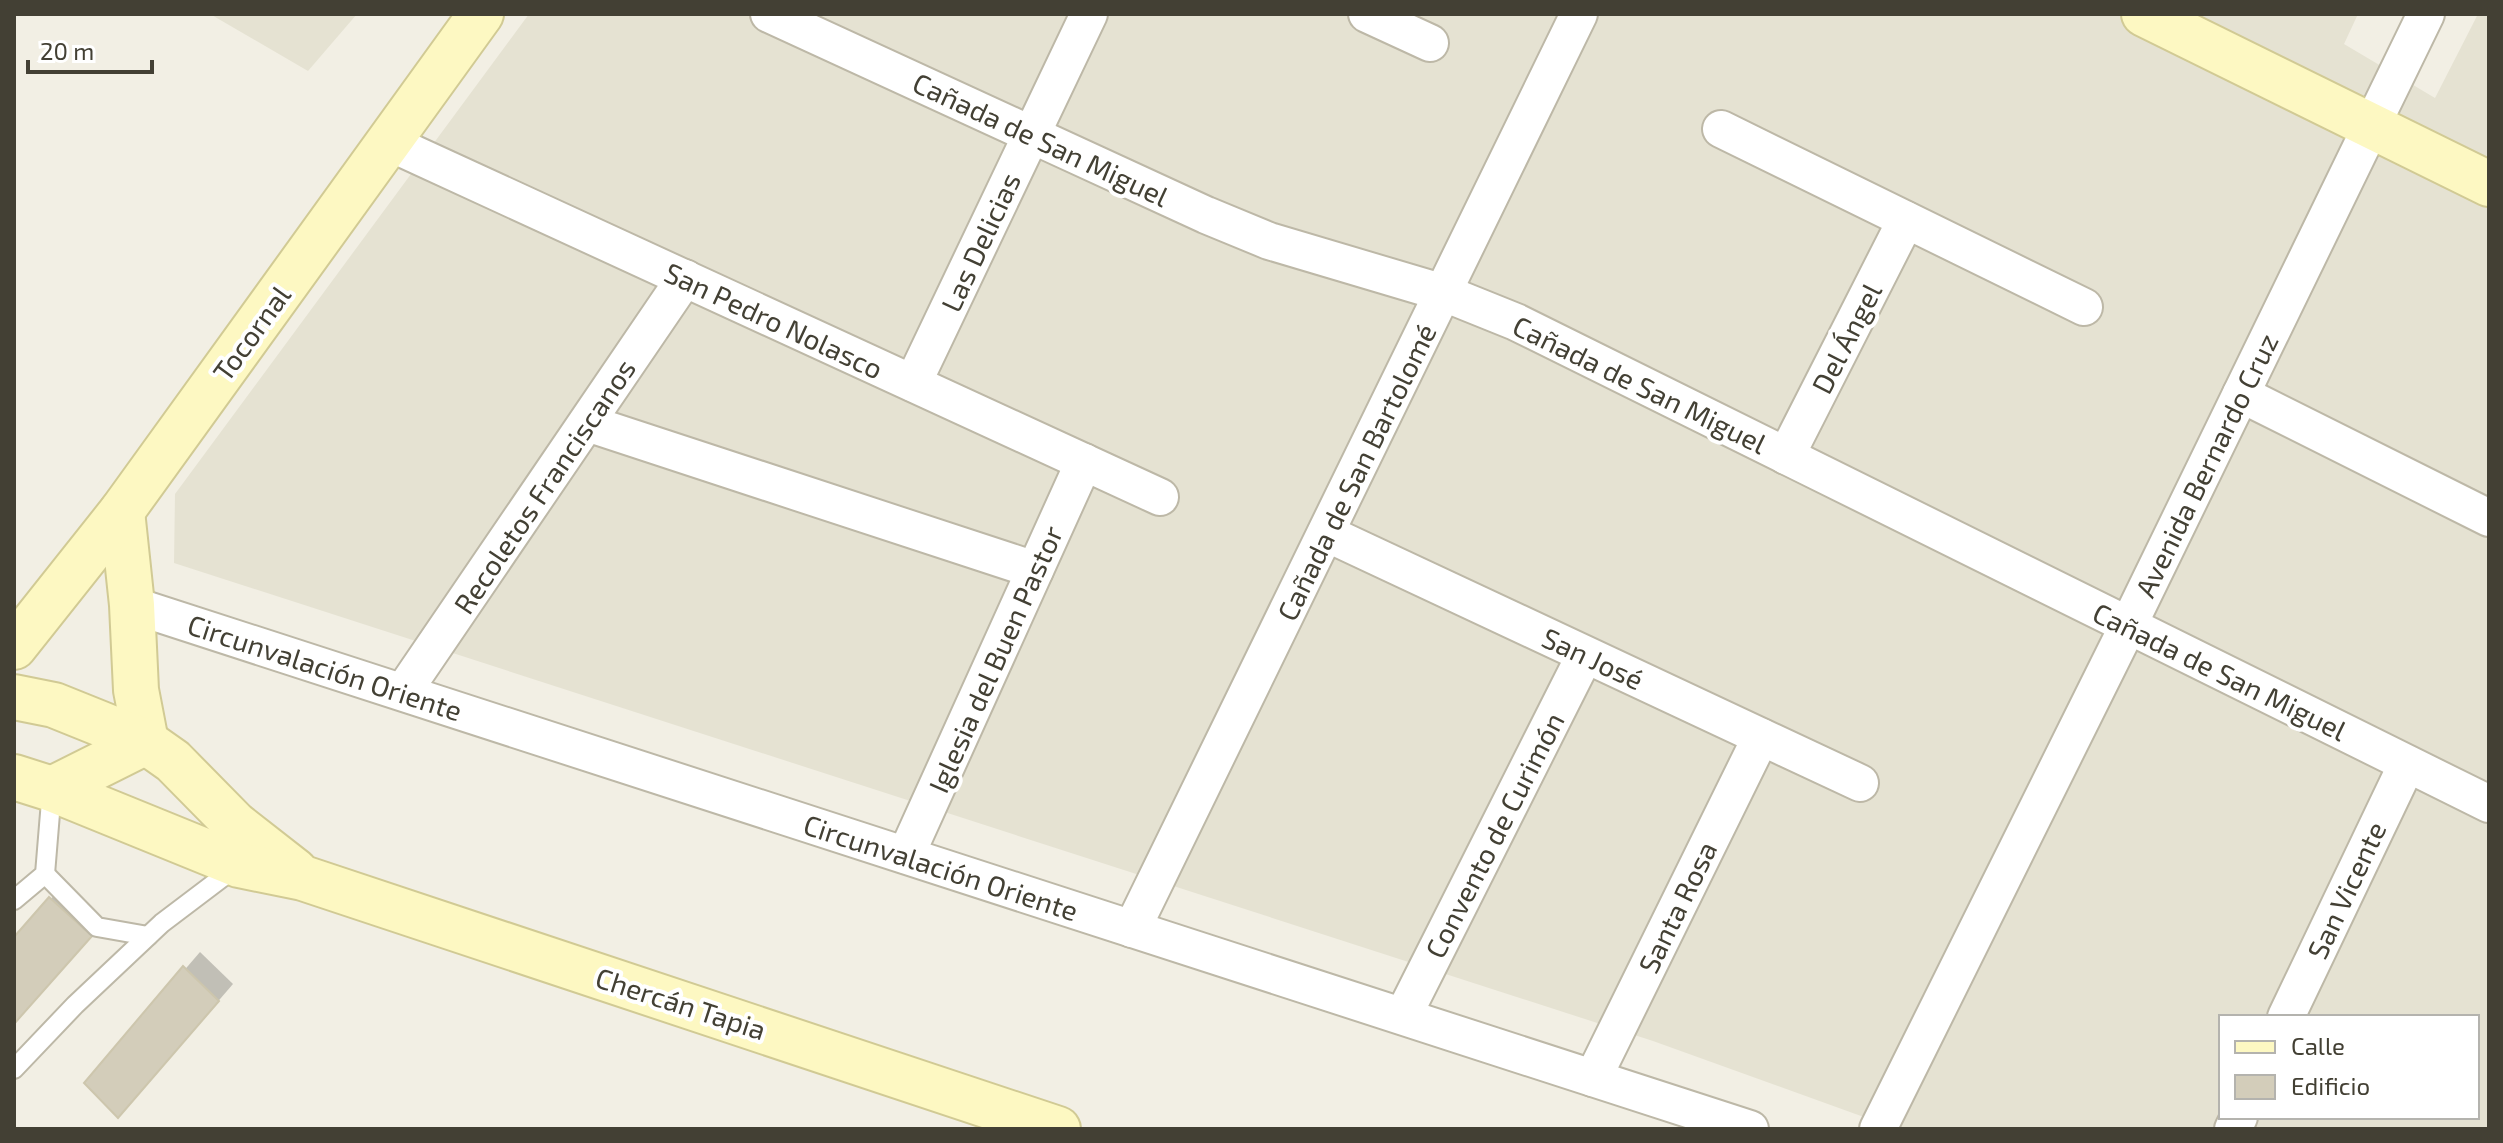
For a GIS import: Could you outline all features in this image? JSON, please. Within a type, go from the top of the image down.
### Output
[{"type":"main road","name":"Tocornal","points":[[14,647],[122,511],[481,14]]},
{"type":"main road","points":[[2144,14],[2489,184]]},
{"type":"main road","points":[[33,783],[146,742],[136,690],[132,605],[122,511]]},
{"type":"main road","name":"Chercán Tapia","points":[[14,697],[54,705],[146,742],[173,761],[235,824],[303,878]]},
{"type":"main road","name":"Chercán Tapia","points":[[33,783],[239,865],[303,878],[1058,1129]]},
{"type":"street","name":"Cañada de San Miguel","points":[[769,14],[1269,241],[1444,293],[1516,322],[2489,804]]},
{"type":"street","name":"Las Delicias","points":[[913,383],[1089,14]]},
{"type":"street","points":[[1367,14],[1430,43]]},
{"type":"street","name":"Cañada de San Bartolomé","points":[[1132,929],[1579,14]]},
{"type":"street","name":"Avenida Bernardo Cruz","points":[[1878,1129],[2128,626],[2426,14]]},
{"type":"street","points":[[1721,129],[2084,307]]},
{"type":"street","name":"San Pedro Nolasco","points":[[388,142],[1160,497]]},
{"type":"street","name":"Del Ángel","points":[[1786,456],[1906,220]]},
{"type":"street","name":"Recoletos Franciscanos","points":[[403,692],[685,278]]},
{"type":"street","points":[[2241,394],[2489,518]]},
{"type":"street","points":[[587,423],[1035,570]]},
{"type":"street","name":"Iglesia del Buen Pastor","points":[[906,855],[1084,462]]},
{"type":"street","name":"San José","points":[[1326,533],[1860,783]]},
{"type":"street","name":"Circunvalación Oriente","points":[[132,605],[1750,1129]]},
{"type":"street","name":"Convento de Curimón","points":[[1403,1016],[1585,655]]},
{"type":"street","name":"Santa Rosa","points":[[1593,1078],[1761,737]]},
{"type":"street","name":"San Vicente","points":[[2287,1015],[2407,764]]},
{"type":"lane","points":[[33,783],[45,874],[97,927],[148,936]]},
{"type":"lane","points":[[14,1069],[75,1005],[148,936],[239,865]]},
{"type":"lane","points":[[14,900],[45,874]]},
{"type":"shaded area","points":[[210,14],[357,14],[308,71]]},
{"type":"shaded area","points":[[529,14],[2358,14],[2344,44],[2435,98],[2478,14],[2489,14],[2489,1129],[1897,1129],[1653,1041],[174,563],[175,494]]},
{"type":"building","points":[[49,897],[92,936],[14,1024],[14,937]]},
{"type":"building","points":[[183,966],[219,1001],[118,1118],[84,1083]]}]
